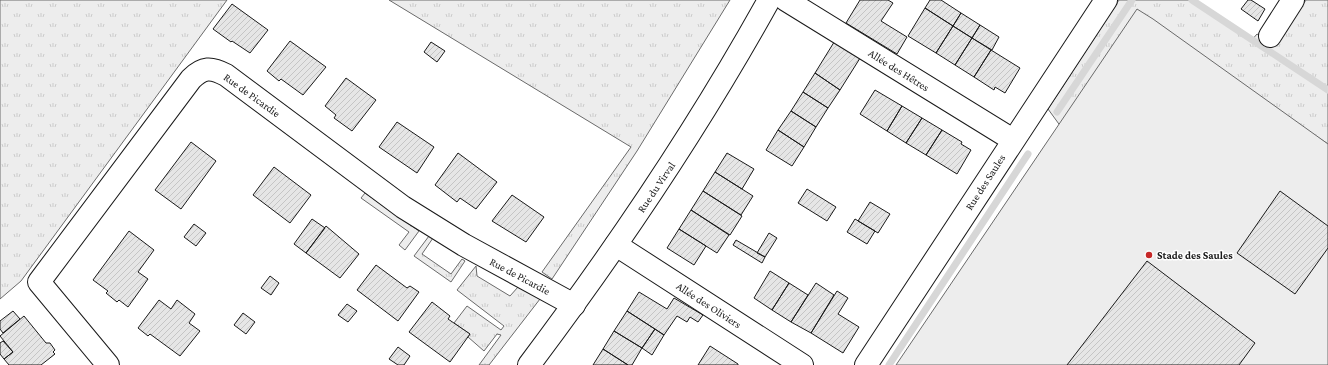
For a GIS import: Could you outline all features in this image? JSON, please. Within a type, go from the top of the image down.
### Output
[{"type":"street","name":"Rue du Virval","points":[[529,365],[574,305],[682,147],[769,0]]},
{"type":"street","name":"Allée des Hêtres","points":[[786,0],[1012,140]]},
{"type":"street","name":"Rue des Saules","points":[[866,365],[1012,140],[1106,0]]},
{"type":"street","points":[[1270,36],[1293,0]]},
{"type":"street","name":"Rue de Picardie","points":[[108,365],[39,282],[191,79],[198,72],[207,68],[216,69],[226,75],[373,186],[431,226],[574,305]]},
{"type":"street","name":"Allée des Oliviers","points":[[616,245],[802,365]]},
{"type":"green space","points":[[0,0],[227,0],[21,281],[0,299]]},
{"type":"green space","points":[[389,0],[730,0],[637,151],[552,279],[542,272],[631,147]]},
{"type":"green space","points":[[1119,0],[1191,0],[1251,41],[1257,34],[1275,46],[1306,0],[1328,0],[1328,144],[1319,138],[1072,142],[1048,109]]},
{"type":"green space","points":[[365,193],[419,231],[405,250],[399,245],[409,232],[361,198]]},
{"type":"green space","points":[[429,236],[433,238],[422,254],[451,274],[462,259],[465,261],[451,282],[414,256]]},
{"type":"green space","points":[[476,266],[477,276],[510,296],[518,287],[540,299],[489,365],[479,365],[501,335],[497,334],[484,351],[468,337],[470,334],[454,323],[467,306],[501,330],[504,326],[457,290]]},
{"type":"shaded area","name":"Stade des Saules","points":[[1137,9],[1328,144],[1328,365],[896,365]]},
{"type":"building","points":[[860,0],[888,0],[893,3],[881,21],[907,37],[897,54],[846,23]]},
{"type":"building","points":[[930,0],[941,0],[961,13],[953,26],[925,8]]},
{"type":"building","points":[[1248,0],[1251,0],[1265,9],[1258,21],[1241,9]]},
{"type":"building","points":[[232,4],[268,30],[250,53],[213,29]]},
{"type":"building","points":[[925,8],[953,26],[936,53],[908,36]]},
{"type":"building","points":[[961,13],[980,25],[972,38],[953,26]]},
{"type":"building","points":[[980,25],[999,37],[992,50],[972,38]]},
{"type":"building","points":[[953,26],[972,38],[955,65],[936,53]]},
{"type":"building","points":[[972,38],[991,50],[974,77],[955,65]]},
{"type":"building","points":[[836,39],[862,55],[840,90],[815,73]]},
{"type":"building","points":[[290,41],[326,67],[303,95],[281,79],[279,81],[267,71]]},
{"type":"building","points":[[431,42],[445,51],[437,62],[424,52]]},
{"type":"building","points":[[991,50],[1020,68],[1005,93],[995,87],[994,90],[974,77]]},
{"type":"building","points":[[815,73],[840,90],[828,108],[803,92]]},
{"type":"building","points":[[346,78],[376,100],[352,131],[334,118],[336,115],[325,106]]},
{"type":"building","points":[[875,90],[902,106],[887,131],[860,114]]},
{"type":"building","points":[[803,92],[828,108],[816,127],[791,111]]},
{"type":"building","points":[[902,106],[922,118],[906,143],[887,131]]},
{"type":"building","points":[[791,111],[816,127],[804,147],[778,130]]},
{"type":"building","points":[[922,118],[942,130],[926,155],[906,143]]},
{"type":"building","points":[[397,122],[434,147],[417,173],[379,147]]},
{"type":"building","points":[[778,130],[804,147],[792,166],[766,150]]},
{"type":"building","points":[[942,130],[962,142],[961,144],[971,150],[957,174],[926,155]]},
{"type":"building","points":[[191,142],[216,161],[181,209],[155,190]]},
{"type":"building","points":[[458,153],[497,182],[476,209],[460,198],[457,202],[435,185]]},
{"type":"building","points":[[727,153],[754,169],[742,189],[715,172]]},
{"type":"building","points":[[274,167],[311,195],[290,223],[253,195]]},
{"type":"building","points":[[715,172],[753,196],[741,215],[703,191]]},
{"type":"building","points":[[807,189],[836,207],[827,221],[798,203]]},
{"type":"building","points":[[703,191],[742,216],[730,235],[691,210]]},
{"type":"building","points":[[1280,191],[1328,226],[1328,248],[1295,294],[1237,253]]},
{"type":"building","points":[[512,195],[544,217],[526,242],[492,221]]},
{"type":"building","points":[[870,202],[890,214],[878,233],[858,221]]},
{"type":"building","points":[[691,210],[729,235],[717,253],[679,229]]},
{"type":"building","points":[[312,219],[325,228],[306,253],[294,244]]},
{"type":"building","points":[[855,219],[875,231],[867,244],[847,232]]},
{"type":"building","points":[[194,224],[206,233],[196,246],[184,237]]},
{"type":"building","points":[[326,226],[359,254],[340,278],[306,253]]},
{"type":"building","points":[[679,229],[706,246],[694,265],[667,248]]},
{"type":"building","points":[[129,231],[154,250],[138,272],[148,279],[128,307],[119,300],[117,302],[106,293],[108,291],[93,280]]},
{"type":"building","points":[[769,233],[777,238],[765,257],[757,253]]},
{"type":"building","points":[[736,240],[765,257],[762,263],[733,245]]},
{"type":"building","points":[[1147,261],[1255,343],[1239,365],[1067,365]]},
{"type":"building","points":[[376,265],[407,288],[410,286],[419,292],[398,321],[357,290]]},
{"type":"building","points":[[770,271],[789,283],[772,310],[754,298]]},
{"type":"building","points":[[270,276],[279,283],[271,295],[261,288]]},
{"type":"building","points":[[789,283],[808,295],[791,322],[772,310]]},
{"type":"building","points":[[816,283],[834,295],[811,333],[791,322]]},
{"type":"building","points":[[837,291],[848,298],[838,314],[859,327],[843,353],[811,333]]},
{"type":"building","points":[[639,292],[667,309],[674,298],[703,315],[698,322],[690,317],[687,322],[677,316],[664,335],[627,311]]},
{"type":"building","points":[[159,300],[171,309],[177,300],[195,314],[189,323],[200,331],[180,356],[150,334],[148,336],[138,328]]},
{"type":"building","points":[[432,302],[450,316],[448,319],[470,334],[450,362],[409,332]]},
{"type":"building","points":[[347,304],[357,311],[348,322],[338,315]]},
{"type":"building","points":[[13,311],[20,319],[3,333],[0,329],[0,321]]},
{"type":"building","points":[[627,311],[655,329],[642,348],[614,331]]},
{"type":"building","points":[[243,313],[255,322],[246,334],[234,325]]},
{"type":"building","points":[[24,316],[46,343],[50,343],[55,350],[53,352],[55,354],[41,365],[9,365],[4,359],[13,352],[0,336]]},
{"type":"building","points":[[655,329],[664,335],[652,355],[642,348]]},
{"type":"building","points":[[614,331],[642,348],[632,365],[628,365],[603,349]]},
{"type":"building","points":[[3,341],[13,352],[4,359],[0,354],[0,343]]},
{"type":"building","points":[[710,346],[738,364],[738,365],[698,365]]},
{"type":"building","points":[[398,347],[410,356],[404,365],[398,365],[389,359]]},
{"type":"building","points":[[603,349],[628,365],[593,365]]},
{"type":"waterway","points":[[1057,112],[1132,0]]},
{"type":"waterway","points":[[1192,0],[1328,90]]},
{"type":"waterway","points":[[889,365],[1028,154]]},
{"type":"place","name":"Stade des Saules","points":[[1149,255]]}]
